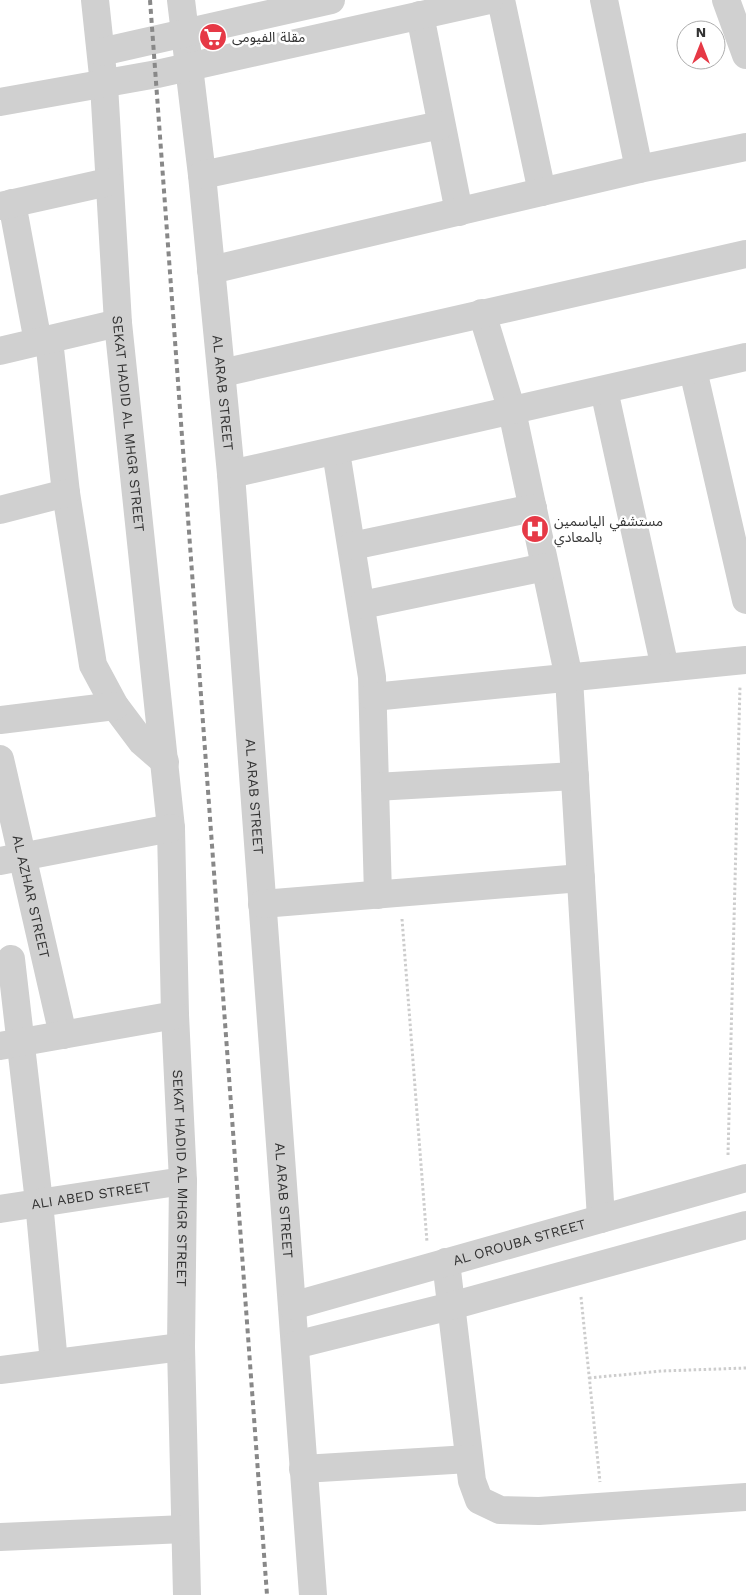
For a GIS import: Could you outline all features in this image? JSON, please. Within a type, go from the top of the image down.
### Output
[{"type":"street","name":"SEKAT HADID AL MHGR STREET","points":[[95,0],[104,85],[108,182],[118,323],[171,828],[175,1015],[183,1181],[180,1347],[187,1595]]},
{"type":"street","name":"AL ARAB STREET","points":[[181,0],[202,176],[231,474],[313,1595]]},
{"type":"street","points":[[101,52],[331,0]]},
{"type":"street","points":[[0,102],[104,85],[489,0]]},
{"type":"street","points":[[501,0],[542,192]]},
{"type":"street","points":[[604,0],[640,169]]},
{"type":"street","points":[[726,0],[746,55]]},
{"type":"street","points":[[420,15],[459,212]]},
{"type":"street","points":[[202,176],[441,125]]},
{"type":"street","points":[[211,270],[640,169],[746,148]]},
{"type":"street","points":[[108,182],[6,204],[44,341],[93,665],[115,706],[142,742],[165,762]]},
{"type":"street","points":[[222,373],[746,254]]},
{"type":"street","points":[[482,313],[512,411],[569,678],[601,1219]]},
{"type":"street","points":[[0,351],[118,323]]},
{"type":"street","points":[[231,474],[336,452],[746,357]]},
{"type":"street","points":[[693,370],[746,600]]},
{"type":"street","points":[[604,390],[664,668]]},
{"type":"street","points":[[336,452],[362,605],[373,697],[375,787],[389,894]]},
{"type":"street","points":[[0,510],[66,493]]},
{"type":"street","points":[[352,546],[533,508]]},
{"type":"street","points":[[362,605],[545,566]]},
{"type":"street","points":[[373,697],[743,661]]},
{"type":"street","points":[[0,720],[115,706]]},
{"type":"street","name":"AL AZHAR STREET","points":[[0,759],[12,859],[44,956],[63,1035]]},
{"type":"street","points":[[375,787],[575,776]]},
{"type":"street","points":[[12,859],[171,828]]},
{"type":"street","points":[[262,904],[581,878]]},
{"type":"street","points":[[44,956],[5,960],[11,1045],[39,1202],[54,1363]]},
{"type":"street","points":[[11,1045],[175,1015]]},
{"type":"street","name":"ALI ABED STREET","points":[[0,1209],[183,1181]]},
{"type":"street","name":"AL OROUBA STREET","points":[[292,1306],[737,1181]]},
{"type":"street","points":[[295,1345],[451,1306],[746,1225]]},
{"type":"street","points":[[437,1265],[451,1306],[472,1481],[479,1500],[500,1510],[539,1511],[746,1497]]},
{"type":"street","points":[[0,1370],[180,1347]]},
{"type":"street","points":[[304,1469],[469,1459]]},
{"type":"street","points":[[0,1537],[185,1529]]},
{"type":"path","points":[[737,1181],[743,661]]},
{"type":"path","points":[[389,894],[437,1265]]},
{"type":"path","points":[[578,1271],[603,1506]]},
{"type":"path","points":[[589,1378],[662,1371],[746,1368]]},
{"type":"railway","points":[[150,0],[267,1595]]},
{"type":"place","name":"مقلة الفيومى","points":[[213,37]]},
{"type":"place","name":"مستشفي الياسمين بالمعادي","points":[[535,529]]}]
